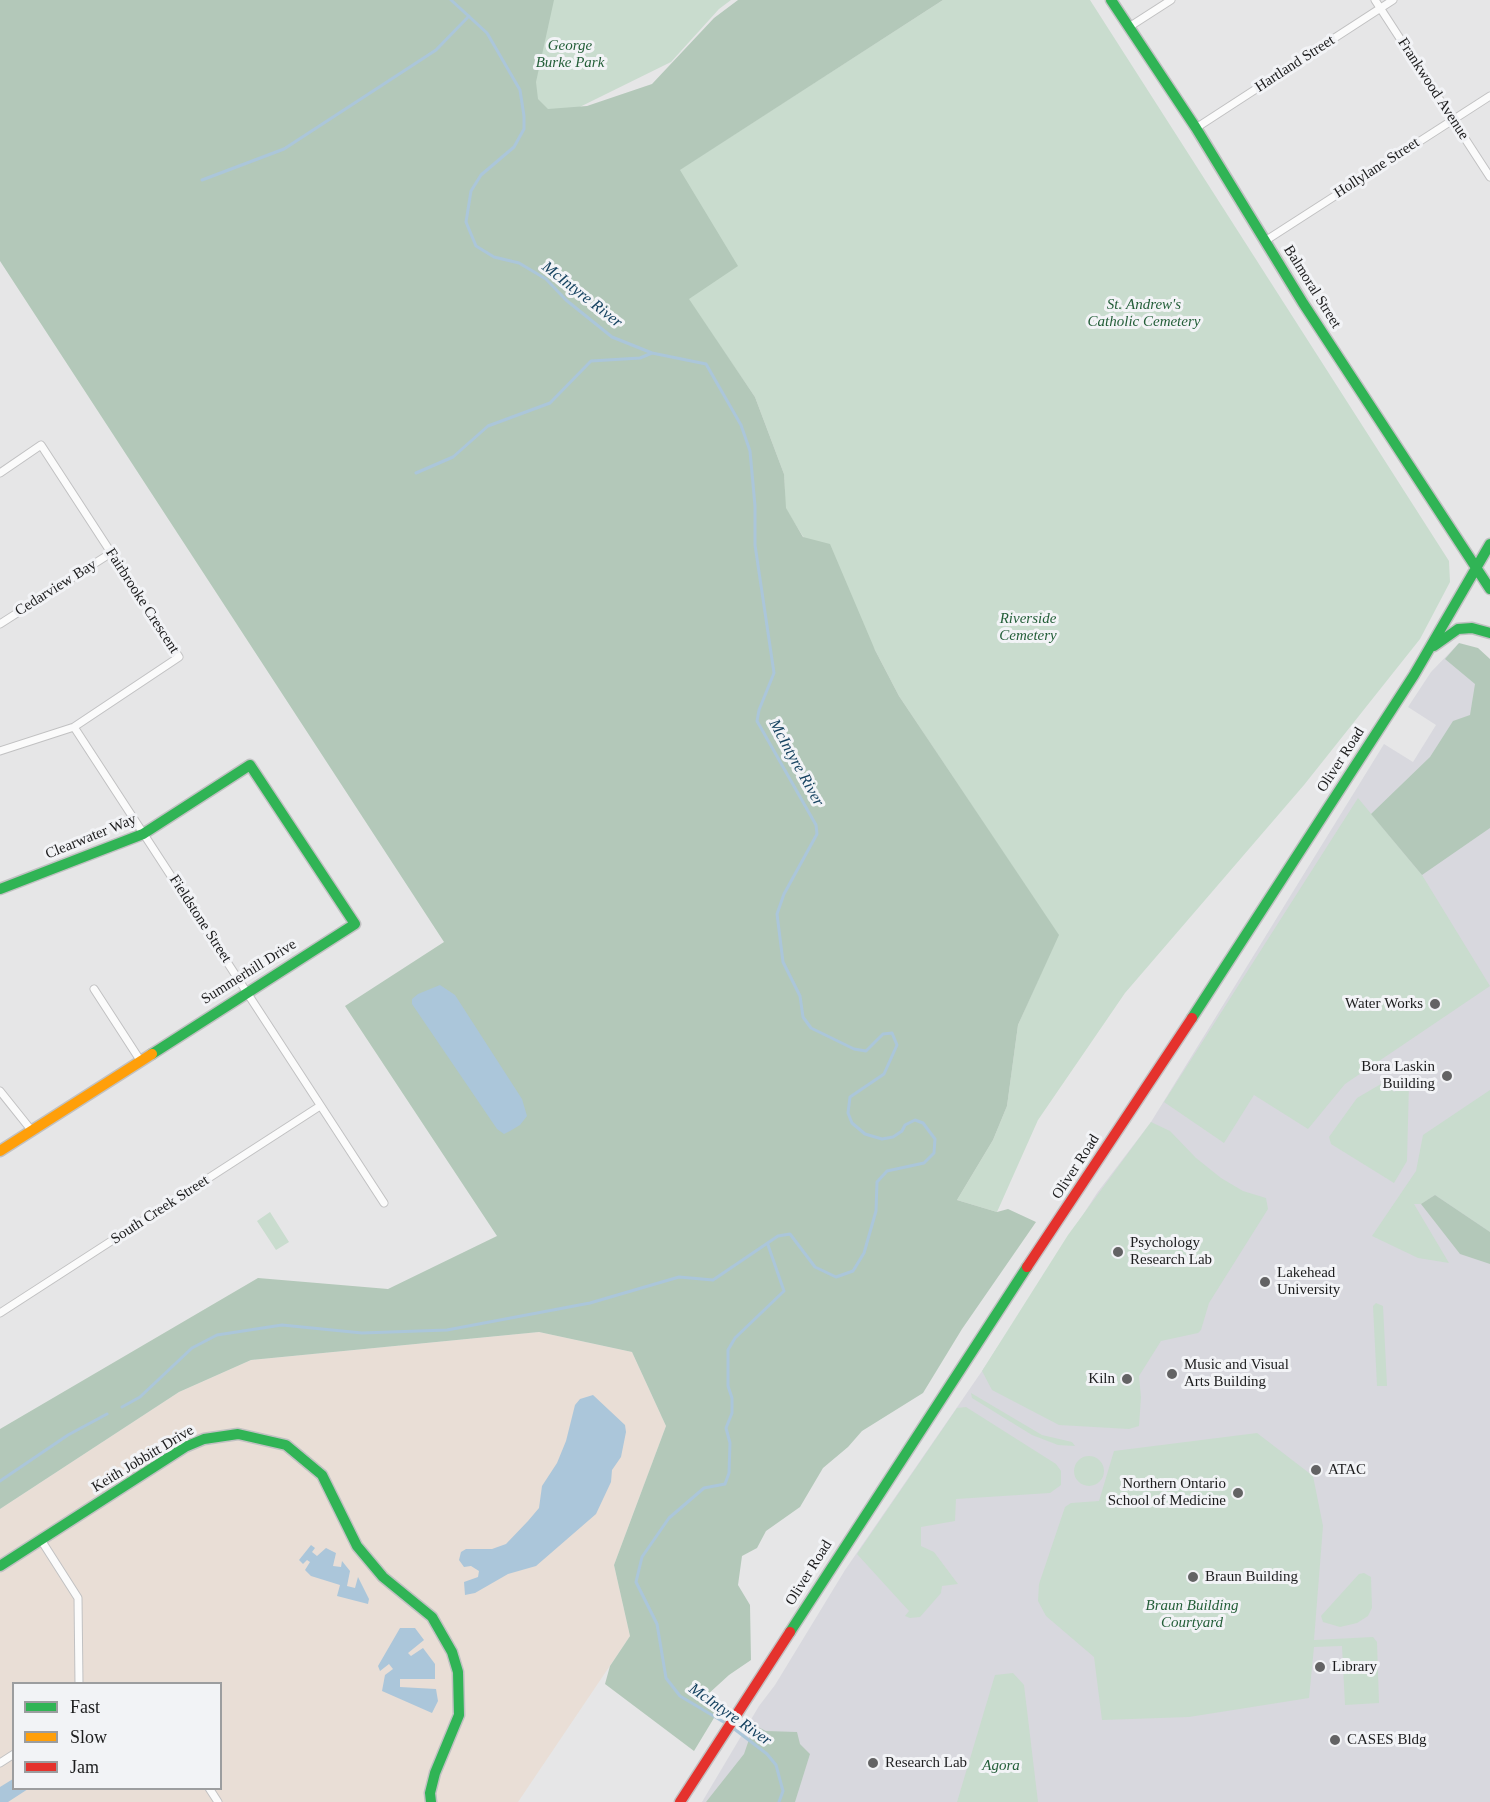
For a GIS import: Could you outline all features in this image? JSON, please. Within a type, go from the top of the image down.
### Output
[{"type":"main road","name":"Balmoral Street","points":[[1111,0],[1196,128],[1265,241],[1490,589]]},
{"type":"main road","name":"Oliver Road","points":[[680,1802],[842,1548],[1198,1009],[1431,647],[1490,544]]},
{"type":"main road","points":[[1431,647],[1458,629],[1472,628],[1490,633]]},
{"type":"main road","name":"Clearwater Way","points":[[0,889],[143,834],[250,765]]},
{"type":"main road","name":"Summerhill Drive","points":[[0,1151],[355,924],[250,765]]},
{"type":"main road","name":"Keith Jobbitt Drive","points":[[0,1566],[185,1447],[223,1434],[250,1436],[286,1445],[322,1475],[357,1546],[369,1562],[426,1611],[452,1652],[458,1672],[459,1715],[435,1773],[430,1793],[431,1802]]},
{"type":"street","points":[[1129,27],[1171,0]]},
{"type":"street","name":"Frankwood Avenue","points":[[1376,0],[1490,177]]},
{"type":"street","name":"Hartland Street","points":[[1196,128],[1393,0]]},
{"type":"street","name":"Hollylane Street","points":[[1265,241],[1490,96]]},
{"type":"street","name":"Fairbrooke Crescent","points":[[0,473],[41,445],[180,657],[74,727],[0,751]]},
{"type":"street","name":"Cedarview Bay","points":[[0,624],[111,553]]},
{"type":"street","name":"Fieldstone Street","points":[[74,727],[384,1203]]},
{"type":"street","points":[[94,989],[140,1060]]},
{"type":"street","points":[[0,1091],[32,1131]]},
{"type":"street","name":"South Creek Street","points":[[0,1313],[320,1106]]},
{"type":"street","points":[[41,1540],[78,1598],[80,1682]]},
{"type":"shaded area","name":"Lakehead University","points":[[1458,644],[1490,659],[1490,1802],[702,1802],[759,1706],[775,1685],[845,1570],[982,1371],[1097,1193],[1151,1122],[1384,744],[1413,762],[1436,725],[1408,707],[1431,672]]},
{"type":"shaded area","points":[[539,1332],[632,1352],[666,1426],[614,1565],[630,1636],[518,1802],[0,1802],[0,1509],[179,1392],[251,1360]]},
{"type":"green space","points":[[0,0],[554,0],[536,82],[538,99],[548,109],[587,106],[652,84],[714,18],[738,0],[943,0],[680,170],[738,266],[689,299],[755,397],[784,474],[786,508],[803,537],[830,544],[875,650],[899,696],[1059,935],[1018,1025],[1007,1106],[993,1140],[957,1200],[997,1212],[1008,1209],[1036,1222],[962,1329],[923,1393],[862,1431],[848,1447],[823,1468],[800,1507],[766,1531],[757,1548],[742,1556],[738,1585],[750,1605],[751,1660],[729,1675],[706,1696],[720,1708],[694,1751],[605,1684],[610,1666],[630,1636],[614,1565],[666,1426],[632,1352],[539,1332],[251,1360],[179,1392],[0,1509],[0,1429],[258,1278],[388,1289],[497,1236],[345,1006],[444,942],[0,261]]},
{"type":"green space","name":"George Burke Park","points":[[462,0],[731,0],[719,9],[671,62],[529,132]]},
{"type":"green space","name":"Riverside Cemetery","points":[[943,0],[1090,0],[1449,561],[1450,582],[1420,639],[1304,785],[1125,993],[1038,1120],[997,1212],[957,1200],[993,1140],[1007,1106],[1018,1025],[1058,935],[899,696],[875,650],[785,508],[784,474],[755,397],[688,299],[679,170]]},
{"type":"green space","points":[[1459,643],[1478,648],[1490,659],[1490,828],[1422,875],[1371,814],[1430,757],[1453,721],[1470,715],[1475,684],[1445,659]]},
{"type":"green space","points":[[1358,798],[1422,875],[1490,986],[1345,1084],[1308,1129],[1254,1095],[1224,1143],[1164,1102]]},
{"type":"green space","points":[[1386,1081],[1394,1092],[1409,1083],[1407,1161],[1394,1183],[1331,1144],[1329,1137],[1357,1098]]},
{"type":"green space","points":[[1490,1090],[1490,1232],[1435,1195],[1421,1204],[1414,1204],[1449,1263],[1418,1258],[1372,1236],[1416,1171],[1423,1135]]},
{"type":"green space","points":[[1151,1122],[1170,1131],[1196,1158],[1221,1178],[1243,1191],[1266,1198],[1268,1209],[1209,1303],[1201,1330],[1198,1333],[1161,1341],[1139,1376],[1141,1397],[1139,1426],[1129,1429],[1059,1425],[992,1390],[982,1371],[1068,1235]]},
{"type":"green space","points":[[1435,1195],[1490,1232],[1490,1264],[1460,1254],[1421,1204]]},
{"type":"green space","points":[[270,1212],[289,1242],[276,1250],[257,1221]]},
{"type":"green space","points":[[1376,1303],[1383,1306],[1387,1386],[1377,1386],[1373,1306]]},
{"type":"green space","points":[[971,1393],[1042,1435],[1072,1442],[1075,1446],[1058,1445],[1032,1435],[972,1398]]},
{"type":"green space","points":[[966,1407],[1056,1464],[1061,1471],[1061,1485],[1050,1493],[956,1499],[955,1521],[921,1527],[921,1546],[934,1552],[958,1584],[942,1586],[941,1593],[920,1617],[910,1618],[905,1616],[909,1611],[857,1554],[957,1408]]},
{"type":"green space","name":"Braun Building Courtyard","points":[[1257,1433],[1313,1476],[1323,1526],[1314,1640],[1373,1637],[1377,1642],[1379,1703],[1345,1705],[1342,1646],[1314,1647],[1309,1698],[1189,1717],[1102,1720],[1094,1657],[1046,1616],[1038,1601],[1039,1584],[1065,1507],[1071,1503],[1099,1501],[1114,1451]]},
{"type":"green space","points":[[1089,1456],[1099,1461],[1104,1471],[1099,1481],[1089,1486],[1079,1481],[1074,1471],[1079,1461]]},
{"type":"green space","points":[[1364,1573],[1371,1577],[1372,1608],[1368,1616],[1357,1623],[1340,1627],[1323,1622],[1321,1616],[1359,1574]]},
{"type":"green space","name":"Agora","points":[[1013,1673],[1024,1685],[1038,1802],[957,1802],[995,1675]]},
{"type":"green space","points":[[754,1725],[766,1731],[797,1732],[800,1744],[810,1754],[795,1802],[706,1802],[744,1754]]},
{"type":"water","points":[[440,985],[455,995],[522,1099],[527,1116],[520,1125],[504,1134],[497,1129],[412,1004],[412,999],[418,994]]},
{"type":"water","points":[[593,1395],[625,1425],[626,1432],[621,1457],[612,1470],[611,1482],[596,1514],[536,1566],[508,1574],[475,1593],[465,1595],[464,1582],[478,1577],[479,1571],[471,1566],[464,1567],[459,1560],[461,1552],[466,1549],[492,1549],[506,1544],[539,1508],[542,1486],[557,1463],[566,1441],[575,1405],[580,1399]]},
{"type":"water","points":[[311,1545],[315,1548],[312,1552],[317,1556],[326,1548],[336,1553],[333,1566],[341,1567],[342,1561],[350,1571],[347,1586],[355,1588],[358,1577],[369,1599],[368,1604],[337,1596],[340,1585],[311,1576],[305,1570],[310,1562],[307,1560],[303,1564],[299,1560]]},
{"type":"water","points":[[400,1628],[415,1628],[424,1640],[408,1653],[411,1656],[423,1648],[435,1664],[435,1679],[400,1679],[400,1687],[436,1689],[438,1701],[432,1713],[382,1691],[385,1675],[393,1669],[389,1664],[380,1671],[378,1666]]},
{"type":"water","points":[[12,1780],[12,1790],[26,1790],[8,1802],[0,1802],[0,1787]]},
{"type":"waterway","name":"McIntyre River","points":[[122,1407],[140,1397],[192,1348],[217,1335],[282,1325],[362,1333],[447,1330],[590,1303],[679,1277],[713,1280],[778,1236],[790,1234],[815,1267],[836,1277],[853,1271],[864,1253],[876,1211],[877,1182],[887,1171],[924,1163],[934,1153],[935,1139],[923,1123],[915,1120],[905,1125],[902,1131],[893,1137],[882,1139],[865,1134],[852,1123],[848,1113],[850,1097],[884,1074],[897,1045],[892,1033],[883,1034],[866,1051],[854,1049],[811,1028],[803,1017],[800,996],[783,962],[777,914],[784,894],[817,834],[816,825],[757,721],[774,673],[755,545],[755,506],[750,451],[741,425],[706,364],[652,353],[612,337],[566,300],[546,279],[519,263],[494,257],[476,246],[466,222],[471,191],[481,175],[514,147],[524,129],[524,116],[520,90],[487,33],[451,0]]},
{"type":"waterway","points":[[202,180],[284,149],[436,50],[469,16]]},
{"type":"waterway","points":[[416,473],[453,457],[488,426],[550,403],[591,361],[640,358],[652,353]]},
{"type":"waterway","name":"McIntyre River","points":[[727,1724],[680,1696],[666,1678],[657,1624],[636,1582],[642,1557],[669,1518],[704,1488],[725,1484],[729,1473],[730,1443],[726,1428],[732,1413],[732,1398],[728,1386],[728,1350],[735,1338],[784,1291],[768,1245]]},
{"type":"waterway","points":[[0,1481],[68,1435],[107,1414]]},
{"type":"waterway","name":"McIntyre River","points":[[733,1728],[767,1754],[776,1765],[783,1791],[779,1802]]},
{"type":"traffic: fast","points":[[1111,0],[1196,128],[1303,303],[1490,589]]},
{"type":"traffic: fast","points":[[1192,1018],[1414,675],[1490,544]]},
{"type":"traffic: fast","points":[[1434,646],[1458,629],[1472,628],[1490,633]]},
{"type":"traffic: fast","points":[[0,889],[143,834],[250,765],[355,924],[152,1054]]},
{"type":"traffic: fast","points":[[790,1632],[1027,1267]]},
{"type":"traffic: fast","points":[[0,1566],[185,1447],[204,1439],[238,1434],[286,1445],[322,1475],[357,1546],[383,1577],[432,1617],[452,1652],[458,1672],[459,1715],[435,1773],[430,1793],[431,1802]]},
{"type":"traffic: slow","points":[[0,1151],[152,1054]]},
{"type":"traffic: jam","points":[[1027,1267],[1192,1018]]},
{"type":"traffic: jam","points":[[680,1802],[790,1632]]},
{"type":"place","name":"Water Works","points":[[1435,1004]]},
{"type":"place","name":"Bora Laskin Building","points":[[1447,1076]]},
{"type":"place","name":"Psychology Research Lab","points":[[1118,1252]]},
{"type":"place","name":"Lakehead University","points":[[1265,1282]]},
{"type":"place","name":"Music and Visual Arts Building","points":[[1172,1374]]},
{"type":"place","name":"Kiln","points":[[1127,1379]]},
{"type":"place","name":"ATAC","points":[[1316,1470]]},
{"type":"place","name":"Northern Ontario School of Medicine","points":[[1238,1493]]},
{"type":"place","name":"Braun Building","points":[[1193,1577]]},
{"type":"place","name":"Library","points":[[1320,1667]]},
{"type":"place","name":"CASES Bldg","points":[[1335,1740]]},
{"type":"place","name":"Research Lab","points":[[873,1763]]},
{"type":"park label","name":"St. Andrew's Catholic Cemetery","points":[[1144,314]]}]
